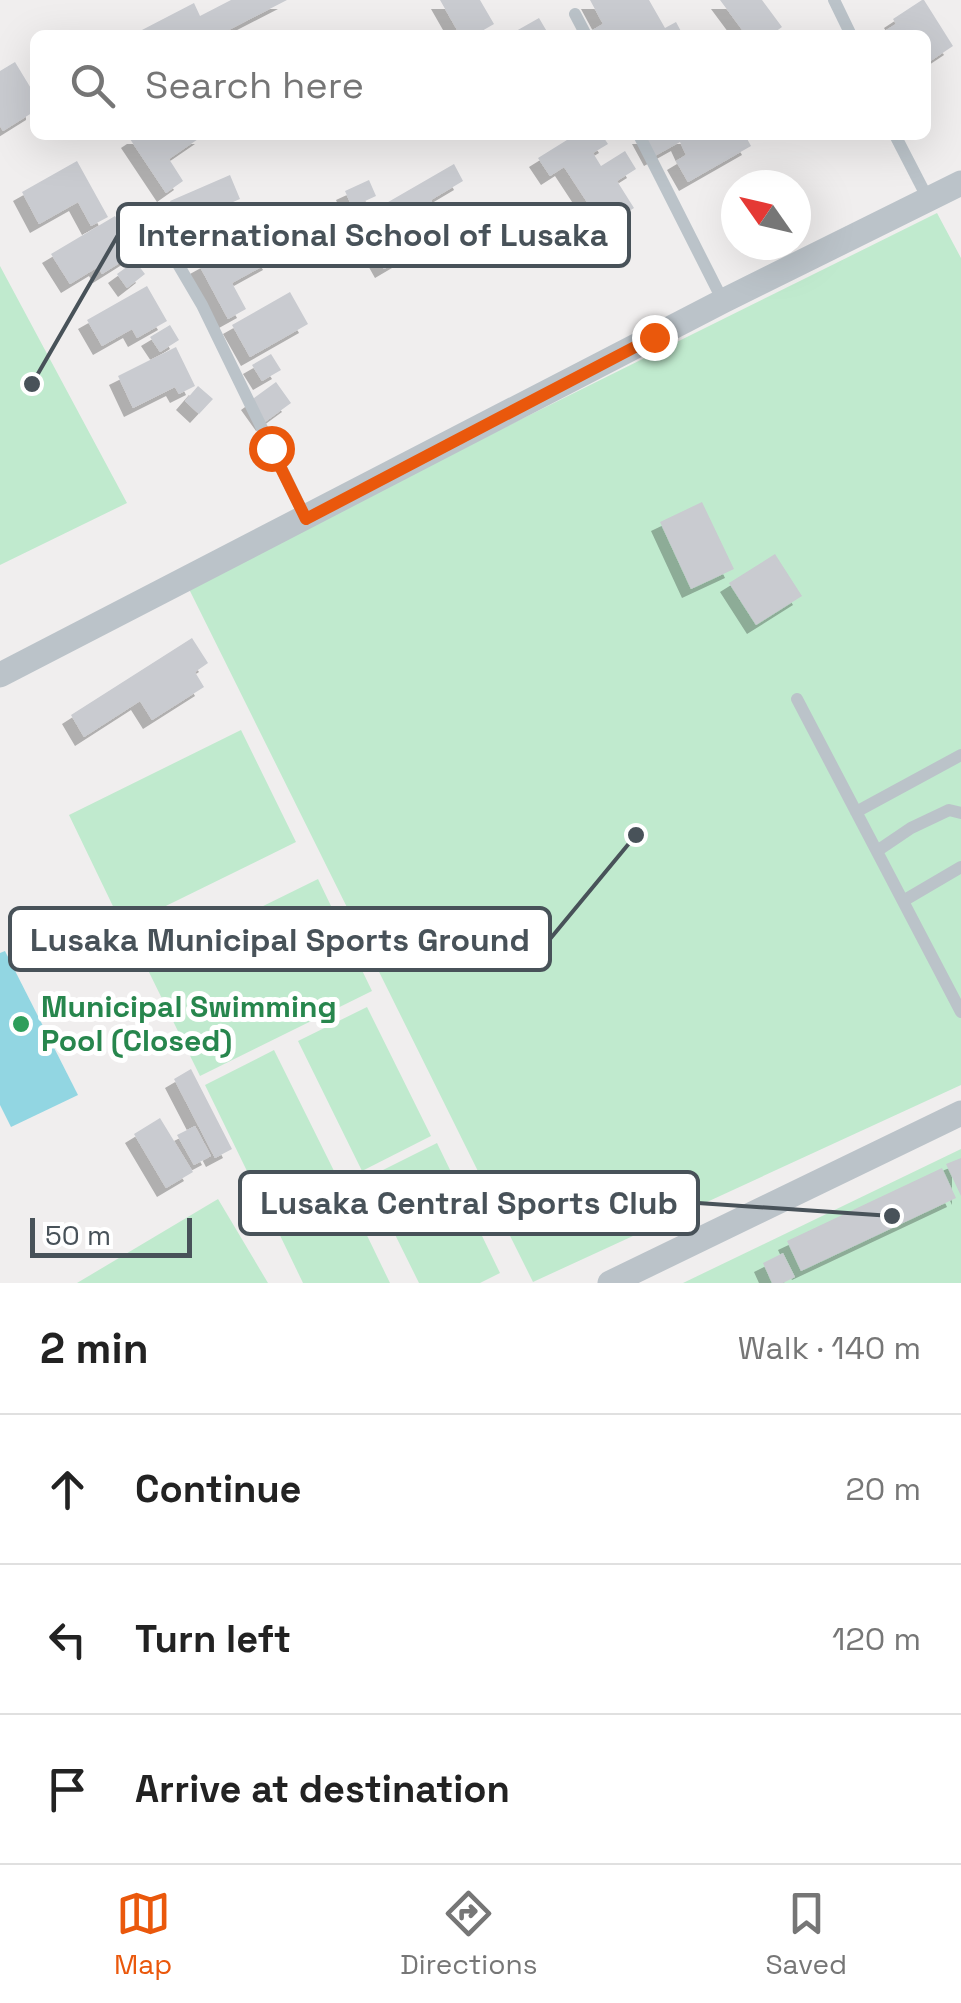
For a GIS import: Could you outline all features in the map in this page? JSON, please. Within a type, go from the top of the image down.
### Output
[{"type":"street","points":[[0,675],[723,301],[961,184]]},
{"type":"street","points":[[610,1283],[961,1113]]},
{"type":"lane","points":[[834,0],[849,30]]},
{"type":"lane","points":[[575,14],[583,30]]},
{"type":"lane","points":[[642,140],[723,301]]},
{"type":"lane","points":[[898,140],[929,200]]},
{"type":"lane","points":[[145,208],[202,306],[306,519]]},
{"type":"lane","points":[[797,698],[961,1012]]},
{"type":"lane","points":[[856,812],[961,755]]},
{"type":"lane","points":[[877,851],[948,810],[961,814]]},
{"type":"lane","points":[[903,901],[961,867]]},
{"type":"green space","points":[[937,213],[961,258],[961,1085],[533,1282],[187,585]]},
{"type":"green space","points":[[0,266],[127,503],[0,565]]},
{"type":"green space","points":[[241,730],[296,842],[123,927],[69,815]]},
{"type":"green space","points":[[318,879],[372,991],[200,1076],[145,964]]},
{"type":"green space","points":[[367,1007],[431,1136],[362,1171],[298,1041]]},
{"type":"green space","points":[[274,1050],[338,1179],[268,1214],[205,1085]]},
{"type":"green space","points":[[437,1143],[500,1273],[480,1283],[419,1283],[367,1178]]},
{"type":"green space","points":[[961,1149],[961,1283],[683,1283]]},
{"type":"green space","points":[[345,1190],[390,1283],[303,1283],[275,1225]]},
{"type":"green space","points":[[218,1199],[268,1283],[77,1283]]},
{"type":"water","name":"Municipal Swimming Pool (Closed)","points":[[5,951],[78,1095],[11,1127],[0,1105],[0,953]]},
{"type":"building","points":[[231,0],[287,0],[229,30],[142,30],[194,3],[200,16]]},
{"type":"building","points":[[440,0],[480,0],[494,24],[484,30],[457,30]]},
{"type":"building","points":[[590,0],[649,0],[665,28],[676,22],[680,30],[592,30],[603,24]]},
{"type":"building","points":[[720,0],[762,0],[782,27],[778,30],[742,30]]},
{"type":"building","points":[[924,0],[953,46],[931,61],[931,30],[886,30],[896,24],[893,19]]},
{"type":"building","points":[[539,18],[546,30],[518,30]]},
{"type":"building","points":[[15,62],[30,87],[30,114],[3,131],[0,126],[0,71]]},
{"type":"building","points":[[131,140],[197,140],[169,159],[183,181],[166,193]]},
{"type":"building","points":[[567,140],[605,140],[608,144],[593,153],[601,166],[625,151],[636,169],[617,181],[634,208],[579,243],[563,218],[587,202],[564,167],[550,176],[538,158]]},
{"type":"building","points":[[644,140],[748,140],[751,146],[688,182],[676,161],[686,155],[680,142],[653,157]]},
{"type":"building","points":[[77,161],[108,217],[91,226],[78,202],[39,224],[22,192]]},
{"type":"building","points":[[454,164],[463,181],[431,200],[438,213],[391,241],[401,259],[384,269],[371,246],[352,257],[338,231]]},
{"type":"building","points":[[230,175],[240,199],[203,215],[216,247],[193,256],[170,201]]},
{"type":"building","points":[[369,180],[376,196],[352,207],[345,191]]},
{"type":"building","points":[[115,216],[137,252],[102,274],[98,267],[70,284],[51,254]]},
{"type":"building","points":[[257,233],[272,261],[232,283],[246,309],[228,319],[199,265]]},
{"type":"building","points":[[135,261],[145,274],[127,288],[117,274]]},
{"type":"building","points":[[147,286],[167,321],[137,338],[132,329],[102,346],[87,320]]},
{"type":"building","points":[[290,292],[308,324],[250,357],[232,325]]},
{"type":"building","points":[[170,325],[179,340],[160,352],[150,337]]},
{"type":"building","points":[[176,347],[195,386],[179,394],[175,387],[133,408],[118,376]]},
{"type":"building","points":[[271,354],[281,370],[262,381],[252,365]]},
{"type":"building","points":[[276,382],[291,403],[265,422],[250,401]]},
{"type":"building","points":[[198,386],[213,399],[199,414],[185,401]]},
{"type":"building","points":[[702,502],[734,569],[691,589],[660,522]]},
{"type":"building","points":[[775,554],[802,596],[756,625],[729,583]]},
{"type":"building","points":[[192,638],[208,663],[195,672],[204,687],[152,720],[140,701],[84,737],[71,715]]},
{"type":"building","points":[[191,1069],[232,1149],[215,1158],[174,1079]]},
{"type":"building","points":[[160,1118],[193,1172],[166,1188],[134,1134]]},
{"type":"building","points":[[195,1126],[211,1156],[194,1165],[177,1135]]},
{"type":"building","points":[[961,1158],[961,1196],[946,1164]]},
{"type":"building","points":[[942,1168],[956,1198],[801,1271],[787,1241]]},
{"type":"building","points":[[783,1253],[795,1277],[772,1283],[763,1263]]},
{"type":"place","name":"International School of Lusaka","points":[[32,384]]},
{"type":"place","name":"Lusaka Municipal Sports Ground","points":[[636,835]]},
{"type":"place","name":"Municipal Swimming Pool (Closed)","points":[[21,1024]]},
{"type":"place","name":"Lusaka Central Sports Club","points":[[892,1216]]},
{"type":"route","points":[[271,448],[306,519],[654,337]]}]
